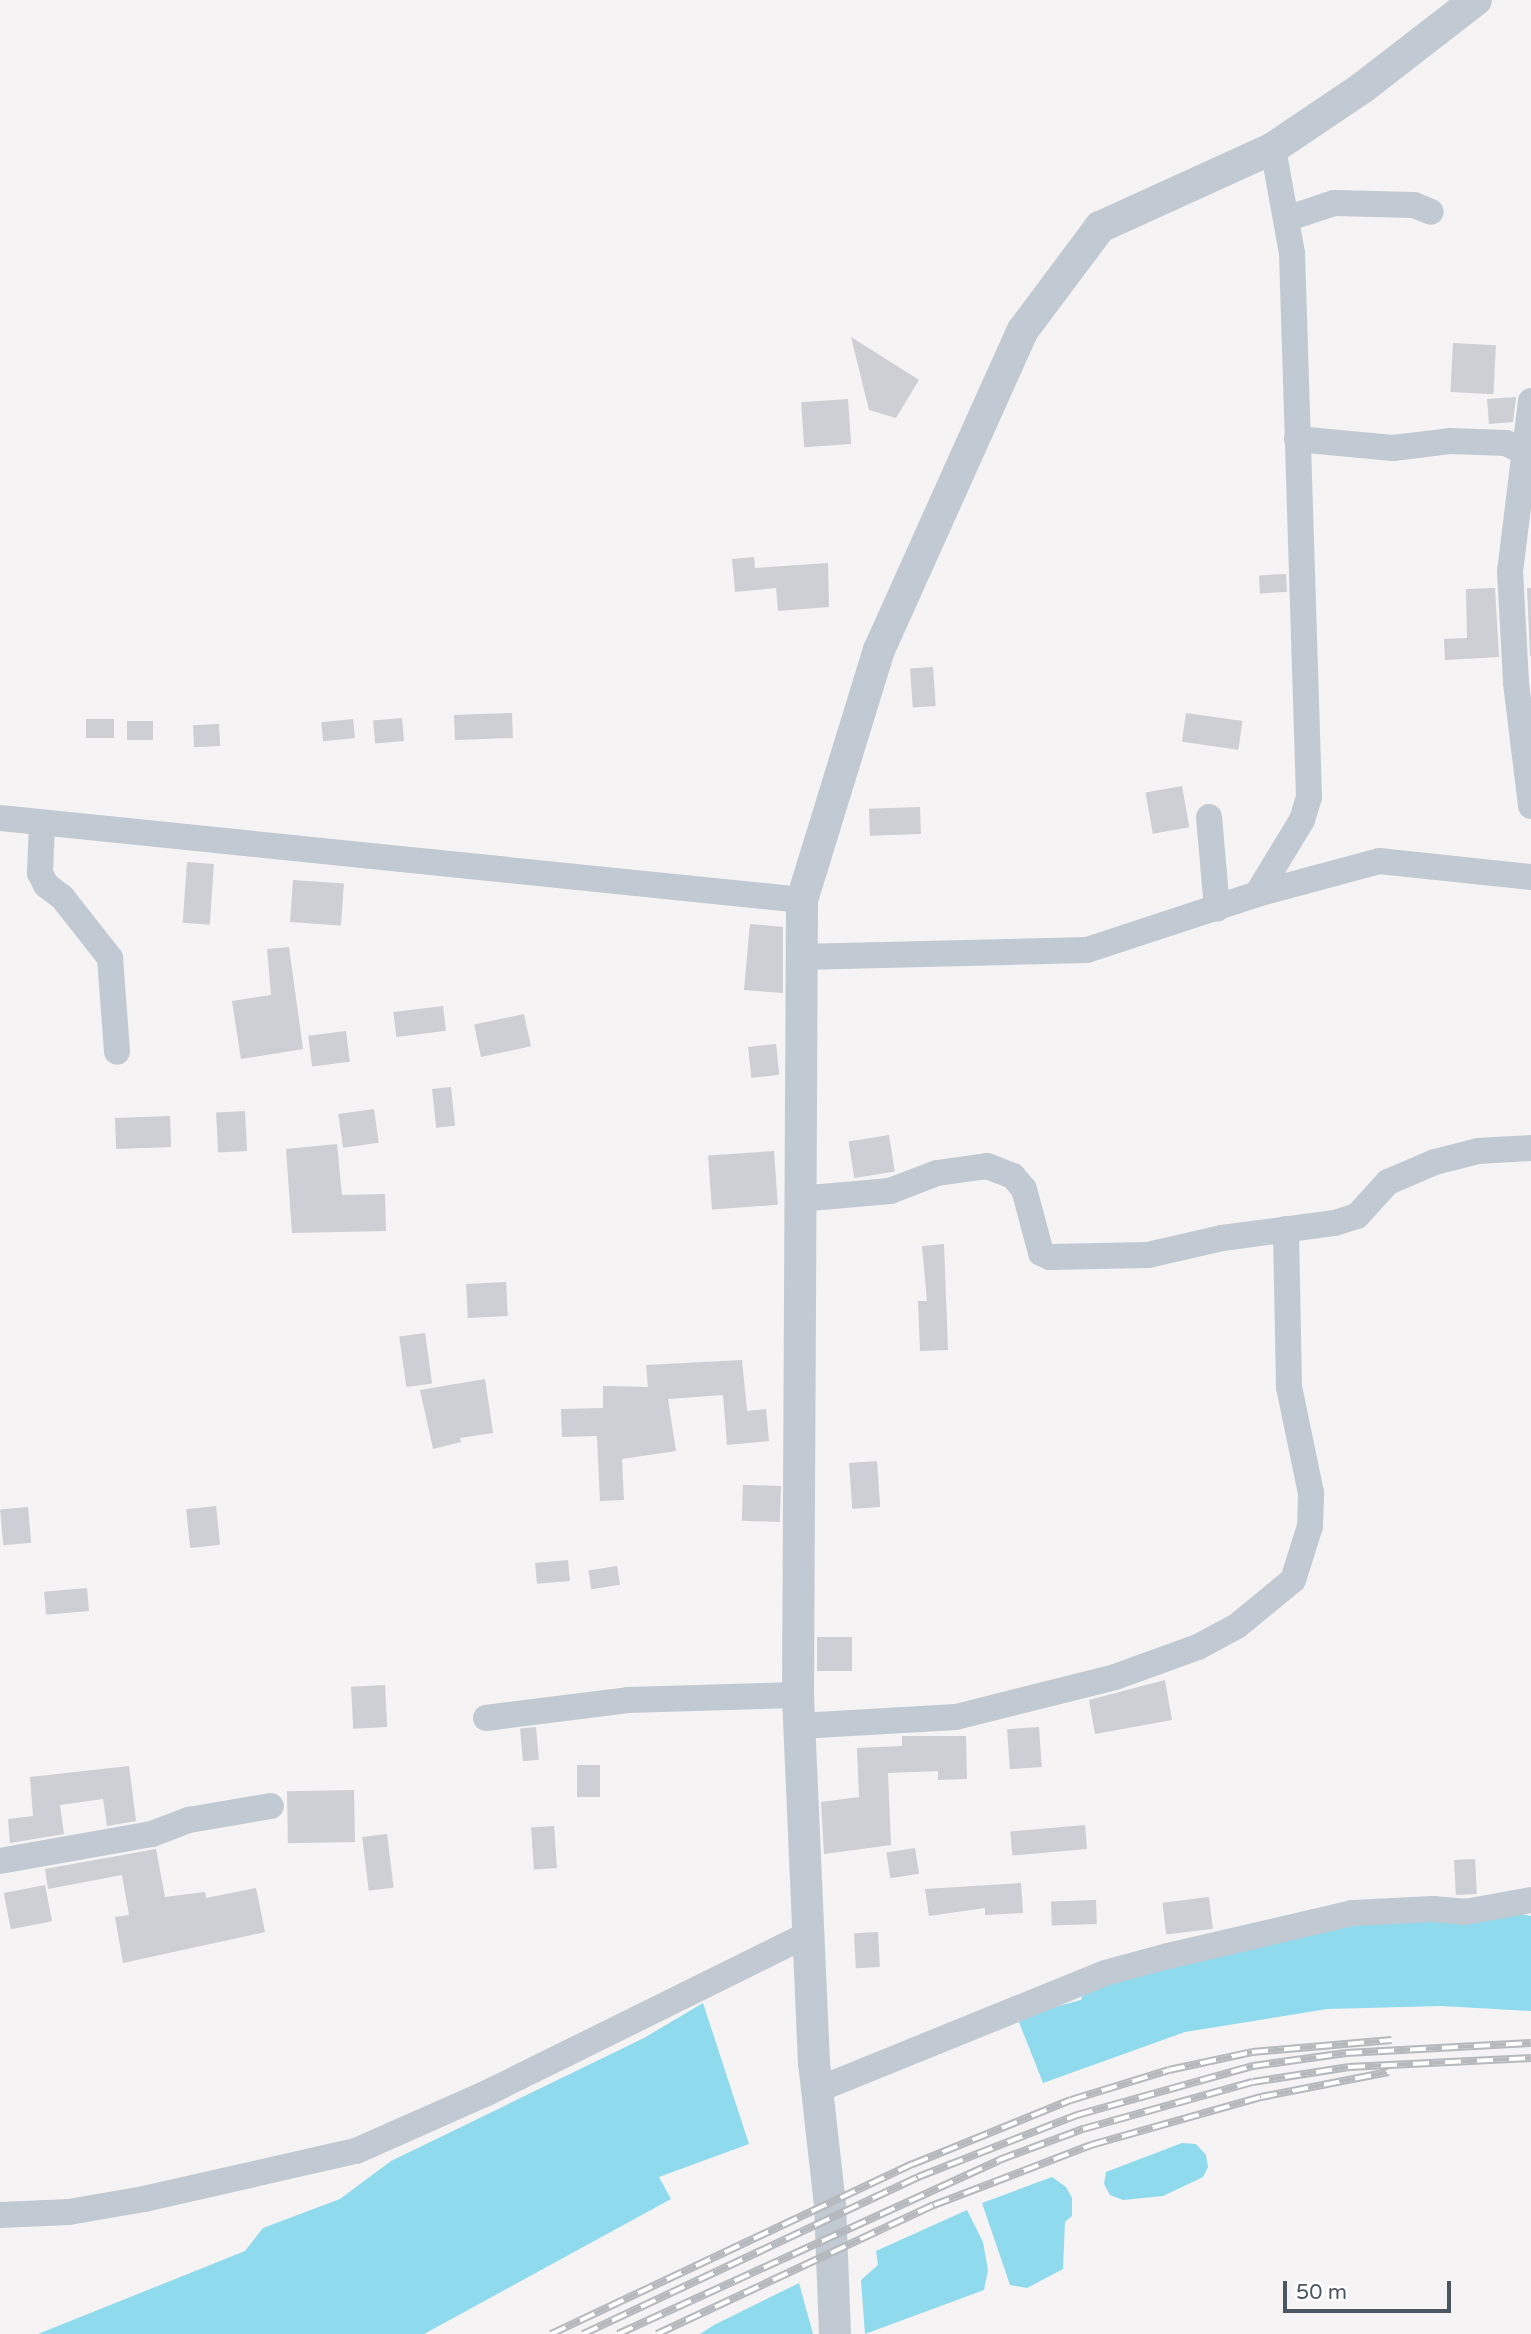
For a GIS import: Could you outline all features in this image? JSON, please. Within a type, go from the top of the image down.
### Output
[{"type":"street","points":[[835,2334],[830,2205],[817,2090],[798,1711],[802,900],[879,650],[1023,330],[1100,226],[1273,148],[1362,88],[1476,0]]},
{"type":"street","points":[[1257,894],[1301,820],[1309,797],[1310,730],[1298,550],[1303,495],[1297,439],[1289,218],[1273,148]]},
{"type":"street","points":[[1289,218],[1334,204],[1414,205],[1431,212]]},
{"type":"street","points":[[1531,401],[1528,454],[1510,570],[1516,683],[1531,806]]},
{"type":"street","points":[[1297,439],[1393,448],[1450,441],[1506,443],[1528,454]]},
{"type":"street","points":[[1209,817],[1217,909]]},
{"type":"street","points":[[0,818],[802,900]]},
{"type":"street","points":[[42,823],[40,873],[46,885],[62,898],[110,958],[117,1052]]},
{"type":"street","points":[[800,957],[1087,950],[1257,894],[1378,861],[1531,877]]},
{"type":"street","points":[[799,1199],[890,1191],[937,1173],[987,1166],[1013,1175],[1024,1189],[1041,1253],[1050,1258],[1148,1255],[1286,1229],[1335,1223],[1357,1216],[1388,1182],[1454,1155],[1531,1148]]},
{"type":"street","points":[[486,1718],[628,1700],[798,1711],[956,1717],[1115,1676],[1208,1642],[1237,1626],[1293,1580],[1310,1527],[1311,1493],[1289,1387],[1286,1229]]},
{"type":"street","points":[[0,1861],[152,1834],[189,1820],[271,1806]]},
{"type":"street","points":[[817,2090],[1105,1973],[1156,1959],[1353,1913],[1465,1912],[1531,1900]]},
{"type":"street","points":[[0,2215],[69,2212],[145,2199],[356,2151],[487,2093],[808,1934]]},
{"type":"water","points":[[1512,1912],[1531,1916],[1531,2011],[1441,2006],[1327,2009],[1185,2032],[1043,2083],[1017,2017],[1081,2000],[1087,1980],[1304,1934],[1429,1914]]},
{"type":"water","points":[[703,2003],[749,2144],[659,2177],[671,2199],[424,2334],[38,2334],[245,2251],[263,2228],[340,2199],[391,2161],[644,2038]]},
{"type":"water","points":[[1182,2143],[1196,2144],[1206,2155],[1208,2167],[1203,2177],[1163,2196],[1123,2200],[1110,2195],[1104,2184],[1106,2172]]},
{"type":"water","points":[[1052,2177],[1066,2187],[1072,2198],[1072,2216],[1065,2222],[1063,2269],[1027,2288],[1010,2285],[982,2203]]},
{"type":"water","points":[[967,2210],[983,2242],[988,2270],[984,2290],[865,2334],[861,2280],[878,2265],[876,2251]]},
{"type":"water","points":[[799,2283],[813,2334],[700,2334],[714,2325]]},
{"type":"building","points":[[851,337],[919,380],[896,418],[869,410]]},
{"type":"building","points":[[1453,343],[1496,345],[1493,394],[1450,392]]},
{"type":"building","points":[[1516,397],[1513,422],[1489,424],[1487,399]]},
{"type":"building","points":[[848,399],[851,444],[804,447],[801,402]]},
{"type":"building","points":[[754,557],[755,568],[828,563],[829,607],[778,611],[776,588],[735,592],[732,559]]},
{"type":"building","points":[[1286,574],[1287,592],[1260,593],[1259,575]]},
{"type":"building","points":[[1495,588],[1499,657],[1445,660],[1444,639],[1467,638],[1466,589]]},
{"type":"building","points":[[1527,588],[1531,588],[1531,656],[1530,656]]},
{"type":"building","points":[[933,667],[936,706],[913,708],[910,669]]},
{"type":"building","points":[[512,713],[513,738],[455,740],[454,715]]},
{"type":"building","points":[[1186,713],[1242,721],[1238,750],[1182,742]]},
{"type":"building","points":[[402,718],[404,741],[375,743],[373,721]]},
{"type":"building","points":[[86,719],[114,719],[114,738],[86,738]]},
{"type":"building","points":[[353,719],[355,738],[323,741],[321,722]]},
{"type":"building","points":[[127,721],[153,721],[153,740],[127,740]]},
{"type":"building","points":[[219,724],[220,746],[194,747],[193,725]]},
{"type":"building","points":[[1182,786],[1189,827],[1153,834],[1146,792]]},
{"type":"building","points":[[920,807],[921,834],[870,836],[869,809]]},
{"type":"building","points":[[187,862],[214,864],[210,925],[183,923]]},
{"type":"building","points":[[293,880],[344,884],[341,925],[290,922]]},
{"type":"building","points":[[750,924],[783,927],[783,993],[744,990]]},
{"type":"building","points":[[289,947],[303,1049],[241,1059],[232,1001],[271,995],[267,949]]},
{"type":"building","points":[[443,1006],[446,1031],[396,1037],[393,1012]]},
{"type":"building","points":[[524,1014],[531,1046],[481,1057],[474,1025]]},
{"type":"building","points":[[346,1031],[350,1062],[312,1066],[308,1036]]},
{"type":"building","points":[[776,1044],[779,1075],[751,1078],[748,1047]]},
{"type":"building","points":[[451,1087],[455,1126],[436,1128],[432,1089]]},
{"type":"building","points":[[374,1109],[379,1143],[343,1148],[338,1114]]},
{"type":"building","points":[[245,1111],[247,1151],[218,1152],[216,1113]]},
{"type":"building","points":[[170,1116],[171,1147],[116,1149],[115,1118]]},
{"type":"building","points":[[889,1135],[895,1172],[854,1178],[849,1141]]},
{"type":"building","points":[[337,1144],[342,1195],[385,1194],[386,1231],[292,1233],[286,1149]]},
{"type":"building","points":[[774,1151],[778,1205],[712,1209],[708,1156]]},
{"type":"building","points":[[944,1244],[948,1350],[920,1351],[918,1301],[927,1301],[922,1246]]},
{"type":"building","points":[[506,1282],[508,1316],[468,1318],[466,1284]]},
{"type":"building","points":[[425,1333],[432,1384],[406,1387],[399,1337]]},
{"type":"building","points":[[742,1360],[747,1411],[766,1409],[769,1441],[727,1445],[723,1395],[668,1399],[676,1451],[622,1459],[624,1500],[600,1501],[597,1436],[562,1437],[561,1409],[603,1408],[603,1386],[648,1387],[646,1365]]},
{"type":"building","points":[[485,1379],[493,1433],[460,1438],[461,1442],[433,1449],[420,1390]]},
{"type":"building","points":[[877,1461],[880,1507],[852,1509],[849,1463]]},
{"type":"building","points":[[743,1485],[781,1486],[780,1522],[742,1521]]},
{"type":"building","points":[[216,1506],[220,1545],[190,1548],[186,1509]]},
{"type":"building","points":[[28,1507],[31,1543],[3,1545],[0,1509]]},
{"type":"building","points":[[568,1560],[570,1581],[537,1584],[535,1563]]},
{"type":"building","points":[[617,1566],[620,1585],[591,1589],[588,1571]]},
{"type":"building","points":[[87,1588],[89,1611],[46,1615],[44,1592]]},
{"type":"building","points":[[817,1637],[852,1637],[852,1671],[817,1671]]},
{"type":"building","points":[[1165,1680],[1172,1720],[1095,1734],[1089,1700]]},
{"type":"building","points":[[385,1685],[387,1727],[353,1729],[351,1687]]},
{"type":"building","points":[[536,1727],[539,1760],[523,1761],[520,1728]]},
{"type":"building","points":[[1039,1727],[1042,1767],[1010,1769],[1007,1729]]},
{"type":"building","points":[[902,1736],[966,1736],[967,1779],[938,1780],[938,1771],[888,1773],[891,1845],[824,1854],[821,1802],[859,1797],[857,1748],[902,1746]]},
{"type":"building","points":[[577,1765],[600,1765],[600,1797],[577,1797]]},
{"type":"building","points":[[129,1766],[136,1821],[107,1826],[103,1799],[60,1805],[64,1834],[10,1843],[8,1819],[33,1816],[30,1777]]},
{"type":"building","points":[[354,1790],[355,1842],[288,1843],[287,1791]]},
{"type":"building","points":[[1085,1825],[1087,1849],[1012,1855],[1010,1832]]},
{"type":"building","points":[[554,1826],[557,1868],[534,1870],[531,1828]]},
{"type":"building","points":[[387,1834],[394,1888],[369,1891],[362,1837]]},
{"type":"building","points":[[915,1848],[919,1874],[890,1878],[886,1853]]},
{"type":"building","points":[[156,1849],[165,1897],[205,1892],[206,1898],[256,1888],[265,1932],[123,1963],[115,1917],[129,1915],[122,1875],[48,1889],[45,1869]]},
{"type":"building","points":[[1475,1859],[1477,1894],[1456,1895],[1454,1860]]},
{"type":"building","points":[[1021,1883],[1023,1913],[985,1915],[985,1908],[929,1916],[925,1889]]},
{"type":"building","points":[[45,1885],[52,1921],[11,1929],[4,1893]]},
{"type":"building","points":[[1209,1897],[1213,1929],[1166,1934],[1162,1903]]},
{"type":"building","points":[[1096,1900],[1097,1924],[1052,1926],[1051,1902]]},
{"type":"building","points":[[878,1932],[880,1967],[856,1968],[854,1933]]},
{"type":"railway","points":[[551,2334],[913,2164],[1071,2100],[1169,2070],[1252,2052],[1391,2040]]},
{"type":"railway","points":[[583,2334],[918,2177],[1077,2115],[1253,2066],[1346,2053],[1531,2043]]},
{"type":"railway","points":[[618,2334],[999,2160],[1083,2129],[1253,2082],[1349,2067],[1531,2058]]},
{"type":"railway","points":[[657,2334],[934,2205],[1091,2145],[1261,2097],[1389,2072]]}]
